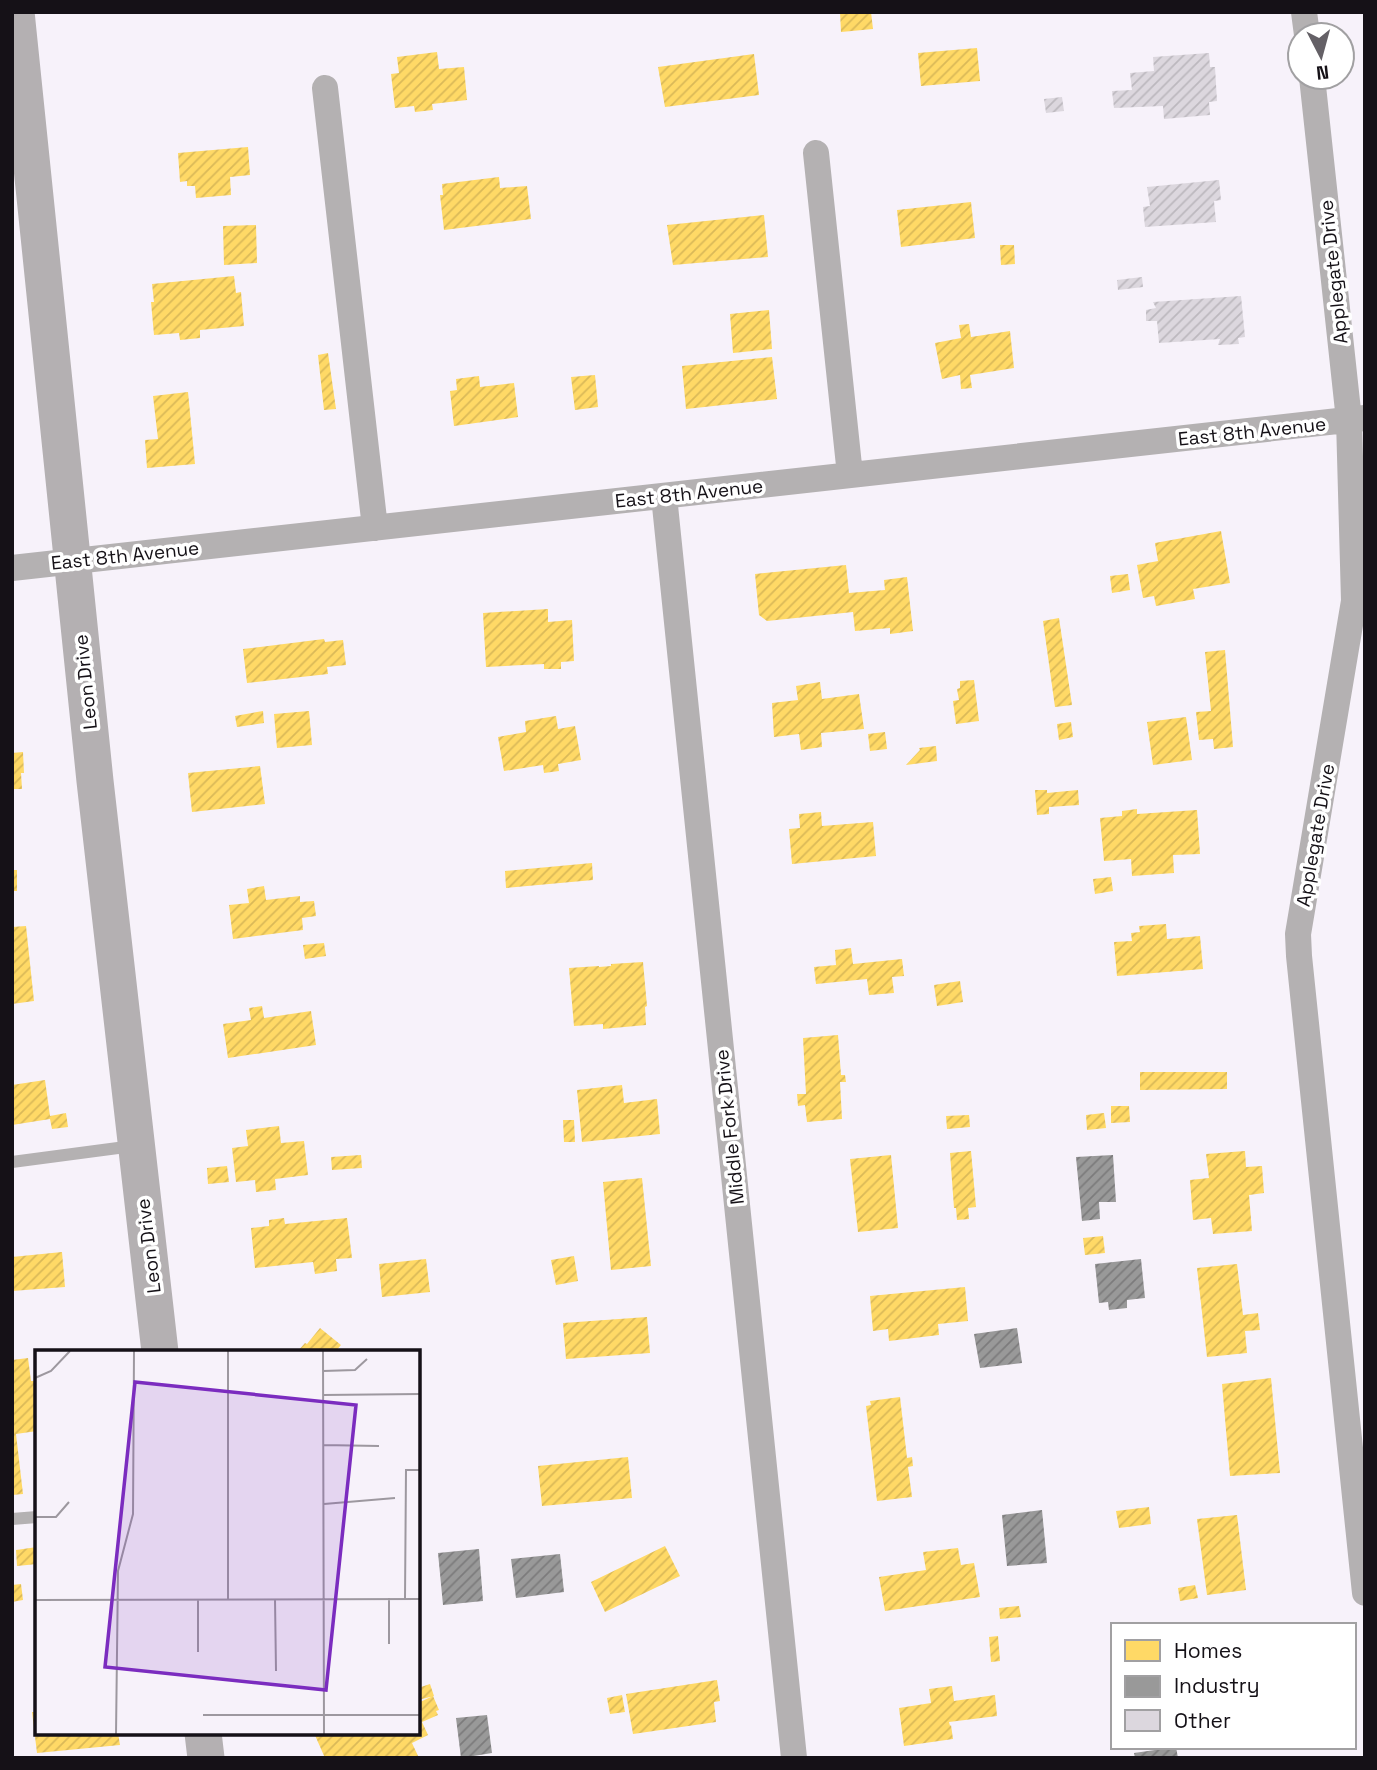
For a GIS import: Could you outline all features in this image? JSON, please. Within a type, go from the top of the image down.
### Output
[{"type":"street","name":"Leon Drive","points":[[16,12],[95,781],[160,1350]]},
{"type":"street","points":[[325,88],[374,528]]},
{"type":"street","name":"Applegate Drive","points":[[1314,91],[1357,419],[1354,601],[1298,934],[1298,956],[1365,1593]]},
{"type":"street","points":[[816,153],[850,475]]},
{"type":"street","name":"East 8th Avenue","points":[[12,568],[1357,419]]},
{"type":"street","name":"Middle Fork Drive","points":[[664,496],[794,1758]]},
{"type":"street","points":[[204,1735],[206,1758]]},
{"type":"lane","points":[[12,1162],[137,1146]]},
{"type":"lane","points":[[12,1519],[35,1517]]},
{"type":"building: Homes","points":[[840,12],[871,12],[873,29],[841,32]]},
{"type":"building: Homes","points":[[977,48],[980,81],[921,86],[918,53]]},
{"type":"building: Homes","points":[[437,52],[439,69],[464,67],[467,100],[432,104],[433,110],[415,112],[414,106],[395,108],[391,74],[399,73],[397,57]]},
{"type":"building: Homes","points":[[754,54],[759,95],[665,107],[658,67]]},
{"type":"building: Homes","points":[[248,147],[250,175],[230,177],[231,195],[196,198],[195,186],[187,186],[187,181],[180,182],[178,153]]},
{"type":"building: Homes","points":[[499,177],[500,188],[527,186],[531,219],[444,230],[440,195],[443,195],[442,184]]},
{"type":"building: Homes","points":[[971,202],[975,238],[901,247],[897,210]]},
{"type":"building: Homes","points":[[764,215],[768,257],[673,265],[667,225]]},
{"type":"building: Homes","points":[[256,225],[257,263],[224,265],[223,226]]},
{"type":"building: Homes","points":[[1000,245],[1014,245],[1015,264],[1001,265]]},
{"type":"building: Homes","points":[[234,276],[236,293],[241,292],[244,326],[200,330],[200,338],[180,340],[179,333],[154,335],[152,284]]},
{"type":"building: Homes","points":[[769,310],[772,349],[733,353],[730,314]]},
{"type":"building: Homes","points":[[969,324],[971,337],[1010,331],[1014,368],[970,375],[972,388],[961,389],[960,375],[942,379],[935,343],[961,338],[959,325]]},
{"type":"building: Homes","points":[[328,353],[336,409],[324,410],[318,355]]},
{"type":"building: Homes","points":[[772,357],[777,399],[686,409],[682,366]]},
{"type":"building: Homes","points":[[595,375],[598,407],[575,410],[571,377]]},
{"type":"building: Homes","points":[[479,376],[480,387],[514,383],[518,417],[454,426],[450,391],[457,390],[456,379]]},
{"type":"building: Homes","points":[[188,392],[195,464],[147,468],[145,440],[158,439],[153,396]]},
{"type":"building: Homes","points":[[1221,531],[1230,583],[1193,589],[1195,599],[1156,606],[1154,596],[1143,598],[1137,565],[1158,561],[1155,543]]},
{"type":"building: Homes","points":[[846,565],[849,593],[885,590],[884,580],[907,577],[913,631],[890,634],[890,628],[855,631],[853,612],[767,621],[759,615],[755,574]]},
{"type":"building: Homes","points":[[1128,574],[1130,590],[1112,593],[1110,576]]},
{"type":"building: Homes","points":[[548,609],[548,622],[572,620],[574,661],[561,662],[561,669],[544,669],[544,664],[486,667],[483,613]]},
{"type":"building: Homes","points":[[1059,618],[1072,705],[1055,707],[1043,621]]},
{"type":"building: Homes","points":[[324,639],[325,642],[343,640],[346,665],[327,667],[328,674],[247,683],[243,649]]},
{"type":"building: Homes","points":[[1225,650],[1233,747],[1214,749],[1213,739],[1199,740],[1196,712],[1211,711],[1205,652]]},
{"type":"building: Homes","points":[[974,680],[979,721],[956,724],[953,701],[959,700],[957,689],[960,688],[960,681]]},
{"type":"building: Homes","points":[[820,682],[822,699],[859,694],[864,729],[821,733],[822,747],[801,750],[799,734],[774,737],[772,703],[798,700],[796,686]]},
{"type":"building: Homes","points":[[263,711],[264,723],[237,727],[235,716]]},
{"type":"building: Homes","points":[[309,711],[312,745],[277,748],[274,714]]},
{"type":"building: Homes","points":[[556,716],[558,729],[575,726],[581,760],[558,764],[559,771],[544,773],[543,765],[504,771],[498,737],[526,732],[525,721]]},
{"type":"building: Homes","points":[[1186,717],[1192,760],[1153,765],[1147,722]]},
{"type":"building: Homes","points":[[1071,722],[1073,737],[1059,740],[1057,724]]},
{"type":"building: Homes","points":[[885,732],[887,749],[870,751],[868,734]]},
{"type":"building: Homes","points":[[936,746],[937,761],[906,765],[919,748]]},
{"type":"building: Homes","points":[[23,752],[22,789],[12,789],[12,753]]},
{"type":"building: Homes","points":[[260,766],[265,804],[192,812],[188,773]]},
{"type":"building: Homes","points":[[1035,790],[1047,790],[1047,793],[1078,790],[1079,805],[1049,807],[1049,814],[1037,815]]},
{"type":"building: Homes","points":[[1137,809],[1137,814],[1197,810],[1200,854],[1173,855],[1174,873],[1132,876],[1131,859],[1104,861],[1100,818],[1122,816],[1122,811]]},
{"type":"building: Homes","points":[[821,812],[822,826],[873,822],[876,856],[792,864],[789,829],[800,828],[799,814]]},
{"type":"building: Homes","points":[[592,863],[593,880],[506,888],[505,871]]},
{"type":"building: Homes","points":[[12,870],[17,870],[17,891],[12,891]]},
{"type":"building: Homes","points":[[1111,877],[1113,891],[1095,894],[1093,879]]},
{"type":"building: Homes","points":[[264,886],[266,900],[300,896],[300,902],[314,901],[316,916],[302,918],[303,930],[233,939],[229,905],[249,903],[247,889]]},
{"type":"building: Homes","points":[[1166,924],[1167,939],[1200,936],[1203,969],[1117,976],[1114,942],[1132,941],[1131,933],[1140,932],[1139,926]]},
{"type":"building: Homes","points":[[26,926],[34,1001],[12,1004],[12,927]]},
{"type":"building: Homes","points":[[324,943],[326,956],[305,959],[303,945]]},
{"type":"building: Homes","points":[[851,948],[853,964],[902,959],[904,976],[892,977],[894,993],[869,995],[867,979],[816,984],[814,967],[836,965],[835,950]]},
{"type":"building: Homes","points":[[643,962],[646,1025],[603,1029],[603,1024],[574,1026],[569,968]]},
{"type":"building: Homes","points":[[960,981],[963,1002],[937,1006],[934,985]]},
{"type":"building: Homes","points":[[262,1006],[264,1018],[311,1011],[316,1045],[228,1058],[223,1024],[251,1020],[249,1008]]},
{"type":"building: Homes","points":[[838,1035],[841,1075],[845,1075],[846,1082],[840,1082],[842,1119],[807,1122],[805,1105],[798,1106],[797,1094],[806,1094],[803,1038]]},
{"type":"building: Homes","points":[[1140,1072],[1227,1072],[1227,1089],[1140,1090]]},
{"type":"building: Homes","points":[[45,1080],[50,1116],[66,1113],[68,1127],[52,1129],[50,1119],[12,1125],[12,1085]]},
{"type":"building: Homes","points":[[622,1085],[624,1103],[657,1099],[660,1134],[582,1142],[577,1090]]},
{"type":"building: Homes","points":[[1111,1106],[1129,1106],[1130,1122],[1111,1123]]},
{"type":"building: Homes","points":[[1104,1113],[1106,1128],[1087,1130],[1086,1115]]},
{"type":"building: Homes","points":[[969,1115],[970,1127],[947,1129],[946,1116]]},
{"type":"building: Homes","points":[[563,1120],[574,1120],[575,1142],[564,1142]]},
{"type":"building: Homes","points":[[279,1126],[281,1143],[304,1141],[308,1175],[275,1179],[276,1190],[256,1192],[255,1180],[236,1182],[232,1148],[248,1146],[246,1130]]},
{"type":"building: Homes","points":[[971,1151],[976,1207],[968,1208],[969,1219],[957,1220],[950,1153]]},
{"type":"building: Homes","points":[[1245,1151],[1246,1167],[1262,1166],[1264,1193],[1249,1195],[1252,1231],[1213,1234],[1211,1218],[1193,1220],[1190,1180],[1209,1178],[1206,1154]]},
{"type":"building: Homes","points":[[361,1155],[362,1168],[332,1170],[331,1157]]},
{"type":"building: Homes","points":[[891,1155],[898,1228],[858,1232],[850,1159]]},
{"type":"building: Homes","points":[[227,1166],[229,1182],[208,1184],[207,1168]]},
{"type":"building: Homes","points":[[642,1178],[651,1266],[611,1270],[603,1182]]},
{"type":"building: Homes","points":[[284,1218],[285,1224],[347,1218],[352,1258],[336,1259],[337,1271],[315,1274],[313,1262],[255,1268],[251,1228],[269,1226],[269,1220]]},
{"type":"building: Homes","points":[[1103,1236],[1105,1253],[1085,1255],[1083,1238]]},
{"type":"building: Homes","points":[[62,1252],[65,1287],[12,1291],[12,1257]]},
{"type":"building: Homes","points":[[574,1256],[578,1281],[556,1285],[551,1260]]},
{"type":"building: Homes","points":[[426,1259],[430,1292],[382,1297],[379,1264]]},
{"type":"building: Homes","points":[[1237,1264],[1243,1315],[1258,1313],[1260,1330],[1245,1331],[1247,1353],[1207,1357],[1197,1268]]},
{"type":"building: Homes","points":[[965,1287],[968,1321],[938,1324],[939,1335],[889,1341],[888,1329],[873,1331],[870,1296]]},
{"type":"building: Homes","points":[[647,1317],[650,1353],[566,1359],[563,1323]]},
{"type":"building: Homes","points":[[320,1328],[341,1345],[337,1350],[299,1350]]},
{"type":"building: Homes","points":[[28,1358],[31,1381],[35,1381],[35,1431],[16,1434],[23,1494],[12,1495],[12,1360]]},
{"type":"building: Homes","points":[[1271,1378],[1280,1473],[1230,1476],[1222,1384]]},
{"type":"building: Homes","points":[[900,1397],[907,1458],[912,1457],[913,1466],[908,1467],[912,1497],[877,1501],[866,1406],[871,1405],[870,1401]]},
{"type":"building: Homes","points":[[628,1457],[632,1498],[542,1506],[538,1466]]},
{"type":"building: Homes","points":[[1149,1507],[1151,1524],[1119,1528],[1116,1511]]},
{"type":"building: Homes","points":[[1237,1515],[1246,1590],[1207,1595],[1197,1519]]},
{"type":"building: Homes","points":[[665,1546],[680,1576],[605,1612],[591,1582]]},
{"type":"building: Homes","points":[[35,1547],[35,1564],[17,1566],[16,1550]]},
{"type":"building: Homes","points":[[958,1548],[961,1565],[974,1563],[980,1597],[885,1611],[879,1577],[926,1570],[923,1552]]},
{"type":"building: Homes","points":[[21,1584],[23,1600],[12,1602],[12,1585]]},
{"type":"building: Homes","points":[[1195,1585],[1198,1598],[1180,1601],[1178,1588]]},
{"type":"building: Homes","points":[[1019,1606],[1021,1617],[1000,1619],[999,1608]]},
{"type":"building: Homes","points":[[998,1636],[1000,1661],[991,1662],[989,1637]]},
{"type":"building: Homes","points":[[717,1680],[720,1701],[714,1702],[716,1722],[633,1734],[626,1694]]},
{"type":"building: Homes","points":[[430,1684],[434,1696],[420,1700],[420,1687]]},
{"type":"building: Homes","points":[[952,1686],[954,1701],[995,1695],[997,1716],[949,1722],[953,1739],[904,1746],[899,1708],[931,1703],[929,1689]]},
{"type":"building: Homes","points":[[622,1695],[625,1712],[610,1714],[607,1698]]},
{"type":"building: Homes","points":[[433,1696],[439,1710],[436,1711],[438,1715],[422,1722],[428,1735],[412,1743],[419,1758],[325,1758],[315,1735],[420,1735],[420,1702]]},
{"type":"building: Homes","points":[[32,1712],[35,1712],[35,1735],[118,1735],[120,1745],[37,1753]]},
{"type":"building: Industry","points":[[1113,1155],[1116,1202],[1099,1202],[1100,1219],[1082,1221],[1076,1157]]},
{"type":"building: Industry","points":[[1141,1259],[1145,1298],[1127,1300],[1127,1308],[1109,1310],[1108,1302],[1099,1303],[1095,1264]]},
{"type":"building: Industry","points":[[1017,1328],[1022,1363],[980,1368],[974,1334]]},
{"type":"building: Industry","points":[[1042,1510],[1047,1563],[1007,1566],[1002,1515]]},
{"type":"building: Industry","points":[[479,1549],[483,1601],[443,1605],[438,1553]]},
{"type":"building: Industry","points":[[560,1554],[564,1592],[516,1598],[511,1559]]},
{"type":"building: Industry","points":[[487,1715],[492,1753],[461,1758],[456,1718]]},
{"type":"building: Industry","points":[[1176,1749],[1178,1758],[1135,1758],[1134,1753]]},
{"type":"building: Other","points":[[1209,53],[1210,67],[1215,67],[1217,101],[1209,102],[1210,115],[1164,119],[1163,106],[1114,108],[1112,91],[1132,90],[1130,73],[1154,71],[1153,57]]},
{"type":"building: Other","points":[[1062,97],[1064,111],[1046,113],[1044,99]]},
{"type":"building: Other","points":[[1219,180],[1221,200],[1214,201],[1216,222],[1145,227],[1143,207],[1150,206],[1147,187]]},
{"type":"building: Other","points":[[1142,277],[1143,287],[1118,290],[1117,280]]},
{"type":"building: Other","points":[[1241,296],[1245,337],[1238,338],[1239,344],[1218,345],[1220,339],[1159,343],[1157,321],[1146,321],[1146,310],[1156,308],[1153,302]]}]
